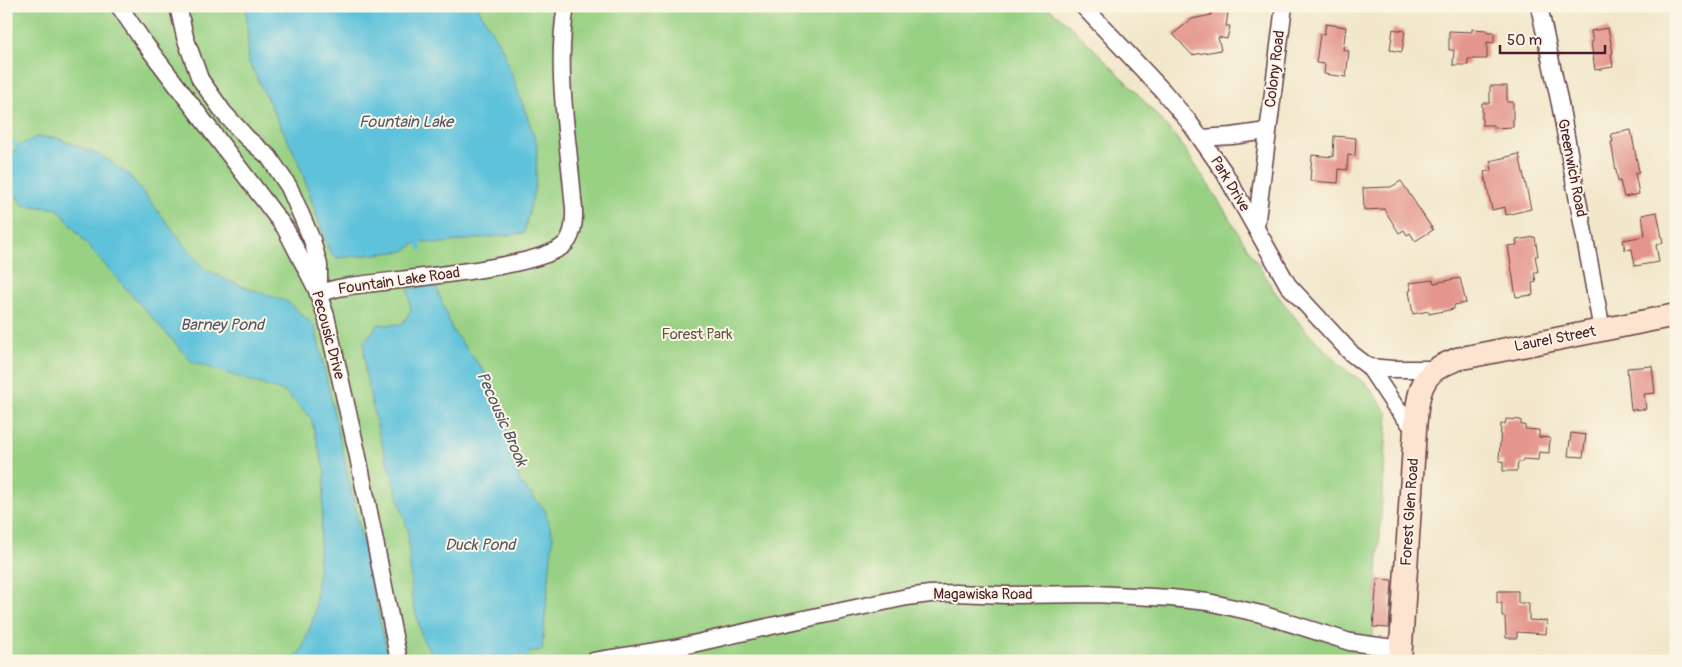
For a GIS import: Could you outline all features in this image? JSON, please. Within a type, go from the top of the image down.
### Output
[{"type":"street","name":"Pecousic Drive","points":[[119,6],[143,41],[284,228],[319,294],[326,316],[361,470],[400,661]]},
{"type":"street","name":"Fountain Lake Road","points":[[178,6],[185,37],[200,79],[224,113],[247,138],[269,157],[289,188],[312,240],[318,265],[319,294],[349,286],[472,271],[512,263],[538,257],[556,250],[566,243],[572,226],[574,201],[563,87],[563,43],[566,6]]},
{"type":"street","name":"Park Drive","points":[[1083,6],[1163,90],[1201,138],[1224,172],[1288,285],[1352,354],[1369,366],[1395,406],[1415,430]]},
{"type":"street","name":"Colony Road","points":[[1256,227],[1284,6]]},
{"type":"street","name":"Greenwich Road","points":[[1539,6],[1560,104],[1602,330]]},
{"type":"street","points":[[1201,138],[1267,131]]},
{"type":"street","name":"Laurel Street","points":[[1436,368],[1457,359],[1676,315]]},
{"type":"street","points":[[1369,366],[1392,369],[1436,368]]},
{"type":"street","name":"Forest Glen Road","points":[[1401,655],[1418,398],[1424,382],[1436,368]]},
{"type":"street","name":"Magawiska Road","points":[[594,661],[675,648],[776,624],[907,598],[930,594],[955,593],[1007,595],[1095,594],[1208,602],[1261,614],[1350,642],[1372,646],[1401,655]]},
{"type":"green space","name":"Forest Park","points":[[6,6],[1046,6],[1095,50],[1138,94],[1179,141],[1275,292],[1306,331],[1348,372],[1367,384],[1388,414],[1371,661],[6,661]]},
{"type":"water","name":"Fountain Lake","points":[[246,6],[477,6],[503,50],[537,144],[536,182],[524,233],[435,244],[423,242],[412,245],[405,251],[337,258],[329,251],[298,161],[249,62]]},
{"type":"water","name":"Barney Pond","points":[[37,137],[57,138],[102,156],[130,176],[204,269],[231,282],[288,302],[315,327],[389,661],[292,661],[302,649],[315,614],[325,473],[311,418],[285,392],[192,362],[95,254],[58,209],[23,205],[6,182],[6,160],[18,146]]},
{"type":"water","name":"Duck Pond","points":[[435,284],[453,331],[486,374],[507,431],[520,482],[545,510],[553,537],[542,650],[495,661],[437,661],[423,640],[412,598],[408,530],[379,434],[365,372],[364,342],[379,324],[402,324],[411,311],[408,289]]},
{"type":"building","points":[[1212,6],[1229,6],[1226,26],[1230,26],[1227,39],[1218,37],[1221,50],[1192,55],[1173,34],[1192,19],[1211,15]]},
{"type":"building","points":[[1326,24],[1346,27],[1343,50],[1349,51],[1346,77],[1324,74],[1325,64],[1316,63],[1320,34],[1324,35]]},
{"type":"building","points":[[1608,28],[1613,53],[1611,54],[1613,67],[1595,70],[1591,31]]},
{"type":"building","points":[[1393,29],[1405,31],[1402,52],[1390,50]]},
{"type":"building","points":[[1472,29],[1494,32],[1494,43],[1487,42],[1487,59],[1468,59],[1468,65],[1453,65],[1454,50],[1449,50],[1449,31],[1472,32]]},
{"type":"building","points":[[1490,86],[1507,86],[1507,102],[1513,102],[1513,127],[1493,128],[1493,125],[1482,125],[1482,103],[1490,103]]},
{"type":"building","points":[[1631,130],[1639,172],[1635,173],[1639,194],[1624,197],[1620,181],[1618,182],[1611,134]]},
{"type":"building","points":[[1334,136],[1356,138],[1355,156],[1348,155],[1347,170],[1339,169],[1338,183],[1310,181],[1312,155],[1333,157]]},
{"type":"building","points":[[1519,154],[1531,209],[1506,215],[1505,207],[1492,210],[1484,172],[1492,170],[1490,161]]},
{"type":"building","points":[[1401,181],[1433,230],[1415,241],[1410,233],[1407,235],[1404,230],[1399,233],[1384,209],[1364,210],[1363,188],[1391,187]]},
{"type":"building","points":[[1657,212],[1663,243],[1656,245],[1659,262],[1635,266],[1632,249],[1625,250],[1623,240],[1645,236],[1642,215]]},
{"type":"building","points":[[1535,237],[1538,256],[1535,256],[1538,272],[1534,272],[1536,282],[1532,283],[1533,295],[1516,297],[1508,246],[1517,245],[1516,240]]},
{"type":"building","points":[[1460,278],[1466,303],[1454,305],[1454,309],[1429,314],[1429,311],[1413,314],[1409,283],[1433,280],[1434,283]]},
{"type":"building","points":[[1652,366],[1655,393],[1644,394],[1646,409],[1631,410],[1627,368]]},
{"type":"building","points":[[1506,419],[1521,420],[1521,425],[1525,425],[1525,429],[1539,430],[1539,437],[1550,438],[1549,453],[1539,452],[1538,460],[1523,459],[1522,462],[1518,462],[1517,471],[1503,471],[1503,461],[1499,461],[1501,424],[1505,424]]},
{"type":"building","points":[[1571,433],[1586,435],[1583,457],[1568,456]]},
{"type":"building","points":[[1377,579],[1392,580],[1389,628],[1373,627]]},
{"type":"building","points":[[1497,591],[1518,591],[1518,603],[1529,603],[1529,620],[1547,621],[1546,634],[1517,632],[1517,638],[1506,638],[1505,617],[1502,617],[1502,603],[1497,603]]},
{"type":"waterway","points":[[6,140],[18,146]]},
{"type":"waterway","name":"Pecousic Brook","points":[[418,238],[420,248]]},
{"type":"waterway","name":"Pecousic Brook","points":[[526,650],[526,661]]}]
